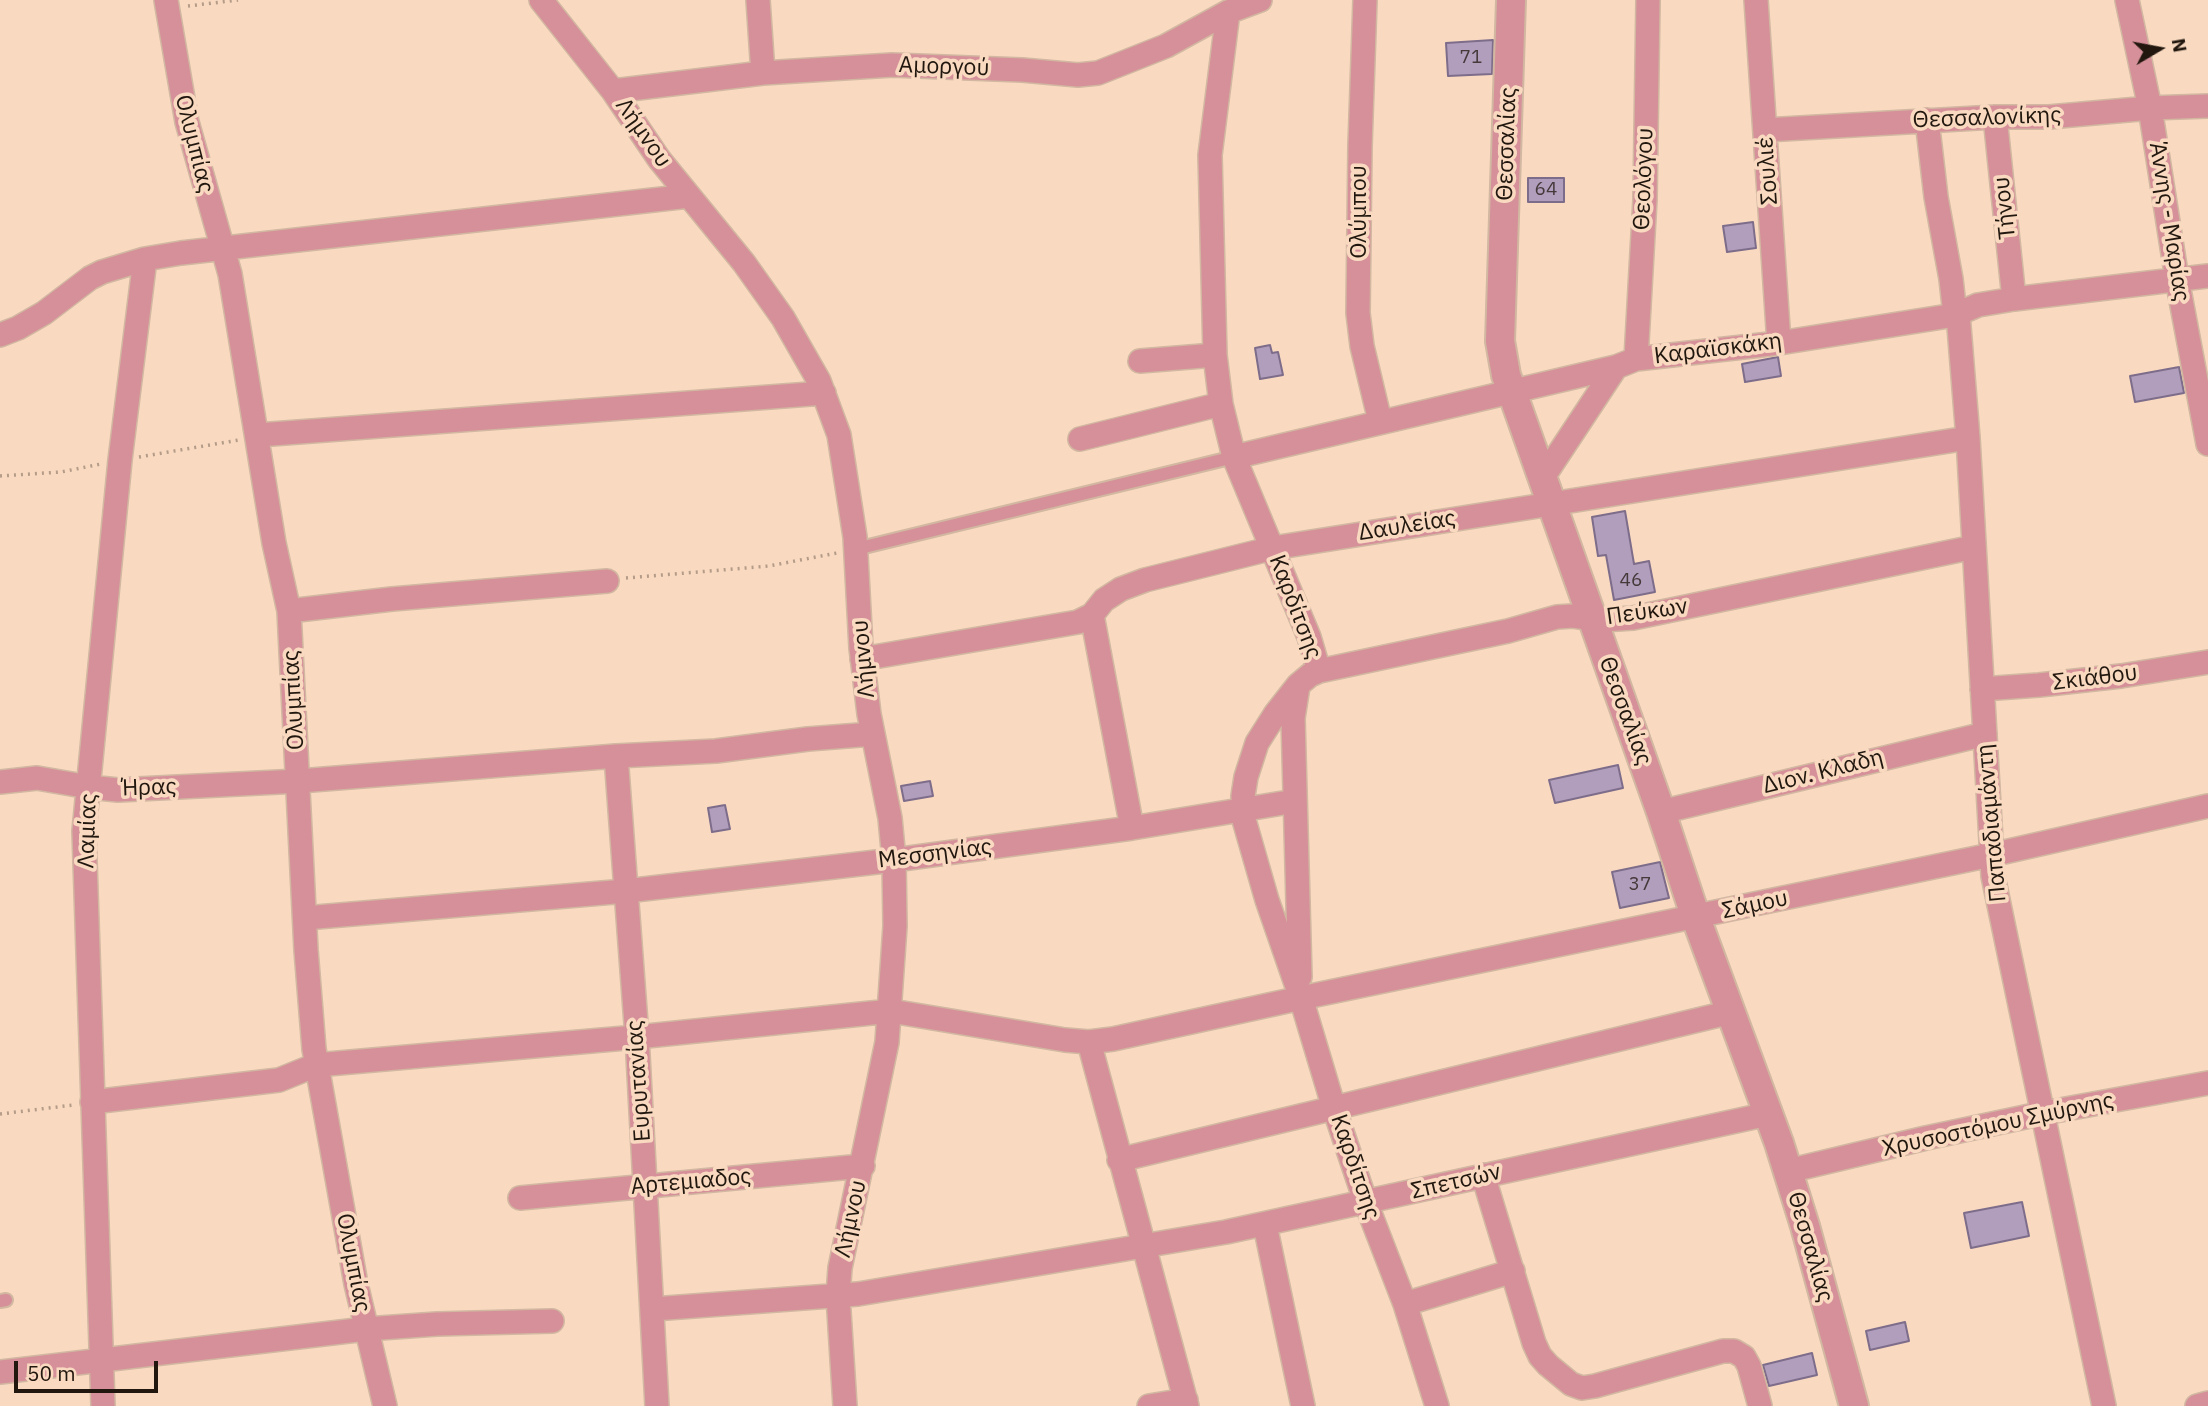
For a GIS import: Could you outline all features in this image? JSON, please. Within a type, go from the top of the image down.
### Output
[{"type":"street","name":"Λήμνου","points":[[541,0],[613,91],[659,159],[744,263],[783,318],[824,393],[839,435],[856,549],[862,659],[873,734],[890,818],[895,926],[887,1042],[840,1268],[838,1296],[845,1406]]},
{"type":"street","points":[[758,0],[763,74]]},
{"type":"street","name":"Αμοργού","points":[[613,91],[763,74],[892,65],[1078,75],[1098,73],[1166,46],[1228,12],[1260,0]]},
{"type":"street","name":"Ολύμπου","points":[[1365,0],[1358,313],[1362,346],[1380,421]]},
{"type":"street","name":"Θεσσαλίας","points":[[1511,0],[1500,341],[1506,375],[1696,918],[1788,1171],[1854,1406]]},
{"type":"street","name":"Θεολόγου","points":[[1626,363],[1645,199],[1648,0]]},
{"type":"street","name":"Σουλιέ","points":[[1756,0],[1779,343]]},
{"type":"street","name":"Άννης - Μαρίας","points":[[2127,0],[2150,108],[2177,279],[2207,429]]},
{"type":"street","name":"Ολυμπίας","points":[[167,4],[187,122],[224,248],[236,306],[274,543],[289,611],[305,918],[316,1065],[366,1329],[385,1406]]},
{"type":"street","name":"Καρδίτσης","points":[[1228,12],[1210,155],[1215,355],[1221,404],[1234,457],[1309,637],[1319,671],[1298,685],[1257,744],[1246,777],[1243,809],[1267,900],[1301,998],[1334,1108],[1366,1203],[1405,1304],[1437,1406]]},
{"type":"street","name":"Θεσσαλονίκης","points":[[1765,130],[1927,120],[2049,117],[2208,106]]},
{"type":"street","name":"Τήνου","points":[[1995,117],[2014,299]]},
{"type":"street","name":"Παπαδιαμάντη","points":[[1927,120],[1936,197],[1956,315],[1968,438],[1991,855],[1997,900],[2104,1406]]},
{"type":"street","points":[[0,335],[44,313],[90,278],[145,259],[689,196]]},
{"type":"street","name":"Λαμίας","points":[[103,1406],[84,831],[120,460],[145,259]]},
{"type":"street","name":"Καραϊσκάκη","points":[[1234,457],[1626,363],[1779,343],[1956,315],[1978,305],[2014,299],[2208,276]]},
{"type":"street","points":[[1140,361],[1215,355]]},
{"type":"street","points":[[1547,491],[1626,363]]},
{"type":"street","points":[[258,435],[824,393]]},
{"type":"street","points":[[1080,439],[1221,404]]},
{"type":"street","name":"Δαυλείας","points":[[862,659],[1078,622],[1092,615],[1104,600],[1121,589],[1145,580],[1273,548],[1547,491],[1968,438]]},
{"type":"street","name":"Πεύκων","points":[[1319,671],[1508,631],[1557,617],[1633,618],[1974,547]]},
{"type":"street","points":[[289,611],[404,598],[607,581]]},
{"type":"street","points":[[1092,615],[1132,828]]},
{"type":"street","name":"Σκιάθου","points":[[1982,689],[2094,679],[2208,662]]},
{"type":"street","points":[[1298,685],[1293,718],[1301,998]]},
{"type":"street","name":"Ήρας","points":[[0,782],[37,778],[89,788],[118,790],[716,751],[873,734]]},
{"type":"street","name":"Διον. Κλαδη","points":[[1661,812],[1984,734]]},
{"type":"street","name":"Ευρυτανίας","points":[[616,756],[637,1037],[657,1406]]},
{"type":"street","name":"Μεσσηνίας","points":[[305,918],[626,891],[894,860],[1132,828],[1295,801]]},
{"type":"street","name":"Σάμου","points":[[92,1102],[279,1080],[316,1065],[637,1037],[891,1011],[1065,1040],[1089,1042],[1113,1039],[1696,918],[2208,806]]},
{"type":"street","points":[[1119,1160],[1731,1012]]},
{"type":"street","points":[[1089,1042],[1186,1403],[1149,1406]]},
{"type":"street","name":"Χρυσοστόμου Σμύρνης","points":[[1788,1171],[2044,1113],[2208,1083]]},
{"type":"street","name":"Σπετσών","points":[[653,1309],[838,1296],[1143,1246],[1366,1203],[1768,1114]]},
{"type":"street","name":"Αρτεμιαδος","points":[[520,1198],[863,1166]]},
{"type":"street","points":[[1483,1175],[1540,1356],[1571,1384],[1583,1388],[1595,1386],[1723,1351],[1734,1351],[1744,1357],[1749,1366],[1760,1406]]},
{"type":"street","points":[[1265,1224],[1303,1406]]},
{"type":"street","points":[[1405,1304],[1513,1271]]},
{"type":"street","points":[[0,1373],[366,1329],[552,1321]]},
{"type":"street","points":[[2197,1406],[2208,1403]]},
{"type":"lane","points":[[856,549],[1234,457]]},
{"type":"path","points":[[167,4],[239,0]]},
{"type":"path","points":[[607,581],[769,566],[856,549]]},
{"type":"path","points":[[0,1114],[92,1102]]},
{"type":"building","points":[[1493,40],[1492,74],[1448,76],[1446,43]]},
{"type":"building","points":[[1528,178],[1564,178],[1564,202],[1528,202]]},
{"type":"building","points":[[1753,222],[1756,248],[1727,252],[1723,226]]},
{"type":"building","points":[[1270,345],[1272,353],[1278,352],[1283,375],[1260,379],[1255,348]]},
{"type":"building","points":[[1778,357],[1781,376],[1745,382],[1742,364]]},
{"type":"building","points":[[2179,367],[2184,393],[2135,402],[2130,376]]},
{"type":"building","points":[[1625,511],[1634,564],[1649,561],[1655,592],[1614,600],[1606,555],[1598,556],[1592,517]]},
{"type":"building","points":[[1618,765],[1623,788],[1555,803],[1549,780]]},
{"type":"building","points":[[930,781],[933,796],[904,801],[901,786]]},
{"type":"building","points":[[725,805],[730,829],[712,832],[708,808]]},
{"type":"building","points":[[1660,862],[1669,898],[1620,908],[1612,872]]},
{"type":"building","points":[[2022,1202],[2029,1236],[1971,1248],[1964,1213]]},
{"type":"building","points":[[1905,1322],[1909,1341],[1870,1350],[1866,1331]]},
{"type":"building","points":[[1812,1353],[1817,1375],[1769,1386],[1763,1365]]}]
